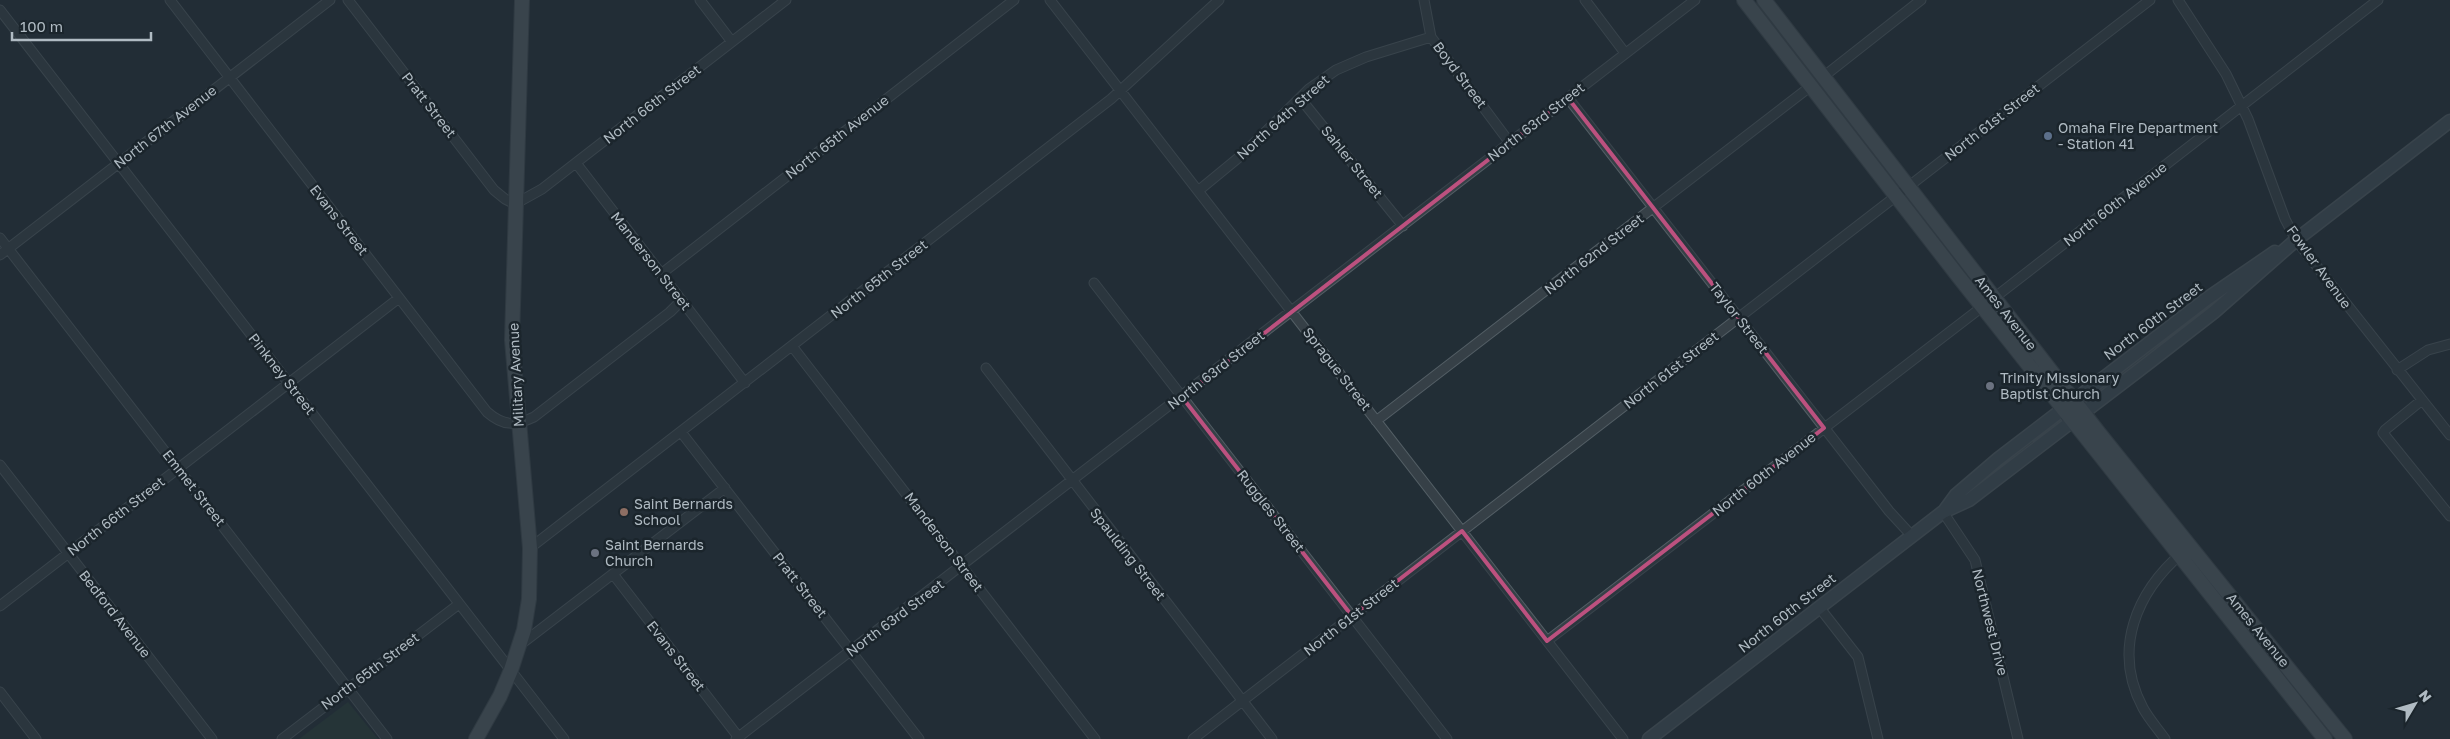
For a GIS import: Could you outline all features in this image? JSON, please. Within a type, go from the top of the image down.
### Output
[{"type":"main road","name":"Military Avenue","points":[[476,739],[500,696],[511,670],[520,645],[527,615],[530,548],[512,340],[522,0]]},
{"type":"main road","name":"Ames Avenue","points":[[1744,0],[2072,422],[2325,739]]},
{"type":"main road","name":"Ames Avenue","points":[[1764,0],[2084,413],[2345,739]]},
{"type":"main road","name":"North 60th Street","points":[[1649,739],[1943,512],[1968,500],[2084,413],[2207,316],[2296,240],[2450,121]]},
{"type":"main road","name":"North 60th Street","points":[[1943,512],[1956,495],[1969,483],[2074,400],[2246,270],[2296,240]]},
{"type":"street","name":"Evans Street","points":[[170,0],[487,412],[496,419],[519,424]]},
{"type":"street","name":"North 67th Avenue","points":[[0,255],[330,0]]},
{"type":"street","name":"Pratt Street","points":[[348,0],[494,190],[515,204]]},
{"type":"street","points":[[700,0],[732,42]]},
{"type":"street","name":"North 66th Street","points":[[515,204],[542,189],[786,0]]},
{"type":"street","name":"North 65th Avenue","points":[[661,274],[1014,0]]},
{"type":"street","name":"Sprague Street","points":[[1050,0],[1623,739]]},
{"type":"street","name":"North 65th Street","points":[[530,548],[1121,91],[1219,0]]},
{"type":"street","name":"Boyd Street","points":[[1424,0],[1431,37],[1510,143]]},
{"type":"street","points":[[1585,0],[1625,53]]},
{"type":"street","name":"North 63rd Street","points":[[738,738],[1695,0]]},
{"type":"street","points":[[1823,77],[1921,0]]},
{"type":"street","name":"North 61st Street","points":[[1193,739],[2150,0]]},
{"type":"street","name":"Fowler Avenue","points":[[2178,0],[2208,44],[2242,106],[2270,173],[2285,219],[2296,240],[2450,435]]},
{"type":"street","name":"North 60th Avenue","points":[[1994,298],[2378,0]]},
{"type":"street","name":"Pinkney Street","points":[[0,10],[564,739]]},
{"type":"street","name":"North 64th Street","points":[[1198,191],[1243,154],[1322,79],[1347,64],[1431,37]]},
{"type":"street","name":"North 62nd Street","points":[[1376,420],[1811,86]]},
{"type":"street","name":"Sahler Street","points":[[1300,98],[1403,226]]},
{"type":"street","name":"Taylor Street","points":[[1568,98],[1824,428],[1912,536]]},
{"type":"street","name":"Manderson Street","points":[[576,163],[745,383]]},
{"type":"street","name":"Emmet Street","points":[[0,238],[387,739]]},
{"type":"street","name":"Ruggles Street","points":[[1094,283],[1447,739]]},
{"type":"street","name":"North 66th Street","points":[[0,606],[399,298]]},
{"type":"street","points":[[519,424],[545,410],[670,312],[681,300]]},
{"type":"street","name":"North 60th Avenue","points":[[1547,641],[1982,307]]},
{"type":"street","points":[[2397,370],[2428,350],[2450,344]]},
{"type":"street","name":"Manderson Street","points":[[792,346],[1095,739]]},
{"type":"street","name":"Spaulding Street","points":[[986,368],[1272,739]]},
{"type":"street","points":[[2422,400],[2384,430],[2383,433],[2450,516]]},
{"type":"street","name":"Pratt Street","points":[[681,432],[919,739]]},
{"type":"street","name":"Bedford Avenue","points":[[0,465],[212,739]]},
{"type":"street","points":[[520,645],[725,488]]},
{"type":"street","name":"Northwest Drive","points":[[1943,512],[1964,540],[1975,560],[2018,739]]},
{"type":"street","points":[[2166,739],[2138,699],[2131,676],[2129,646],[2136,613],[2144,595],[2190,545]]},
{"type":"street","name":"Evans Street","points":[[613,574],[738,738]]},
{"type":"street","name":"North 65th Street","points":[[282,739],[459,604]]},
{"type":"street","points":[[1819,607],[1858,657],[1878,739]]},
{"type":"street","points":[[0,692],[36,739]]},
{"type":"highlighted area","points":[[1568,98],[1824,428],[1547,641],[1462,531],[1352,616],[1182,397]]},
{"type":"green space","points":[[348,702],[378,739],[299,739]]},
{"type":"place","name":"Omaha Fire Department - Station 41","points":[[2048,136]]},
{"type":"place","name":"Trinity Missionary Baptist Church","points":[[1990,386]]},
{"type":"place","name":"Saint Bernards School","points":[[624,512]]},
{"type":"place","name":"Saint Bernards Church","points":[[595,553]]}]
